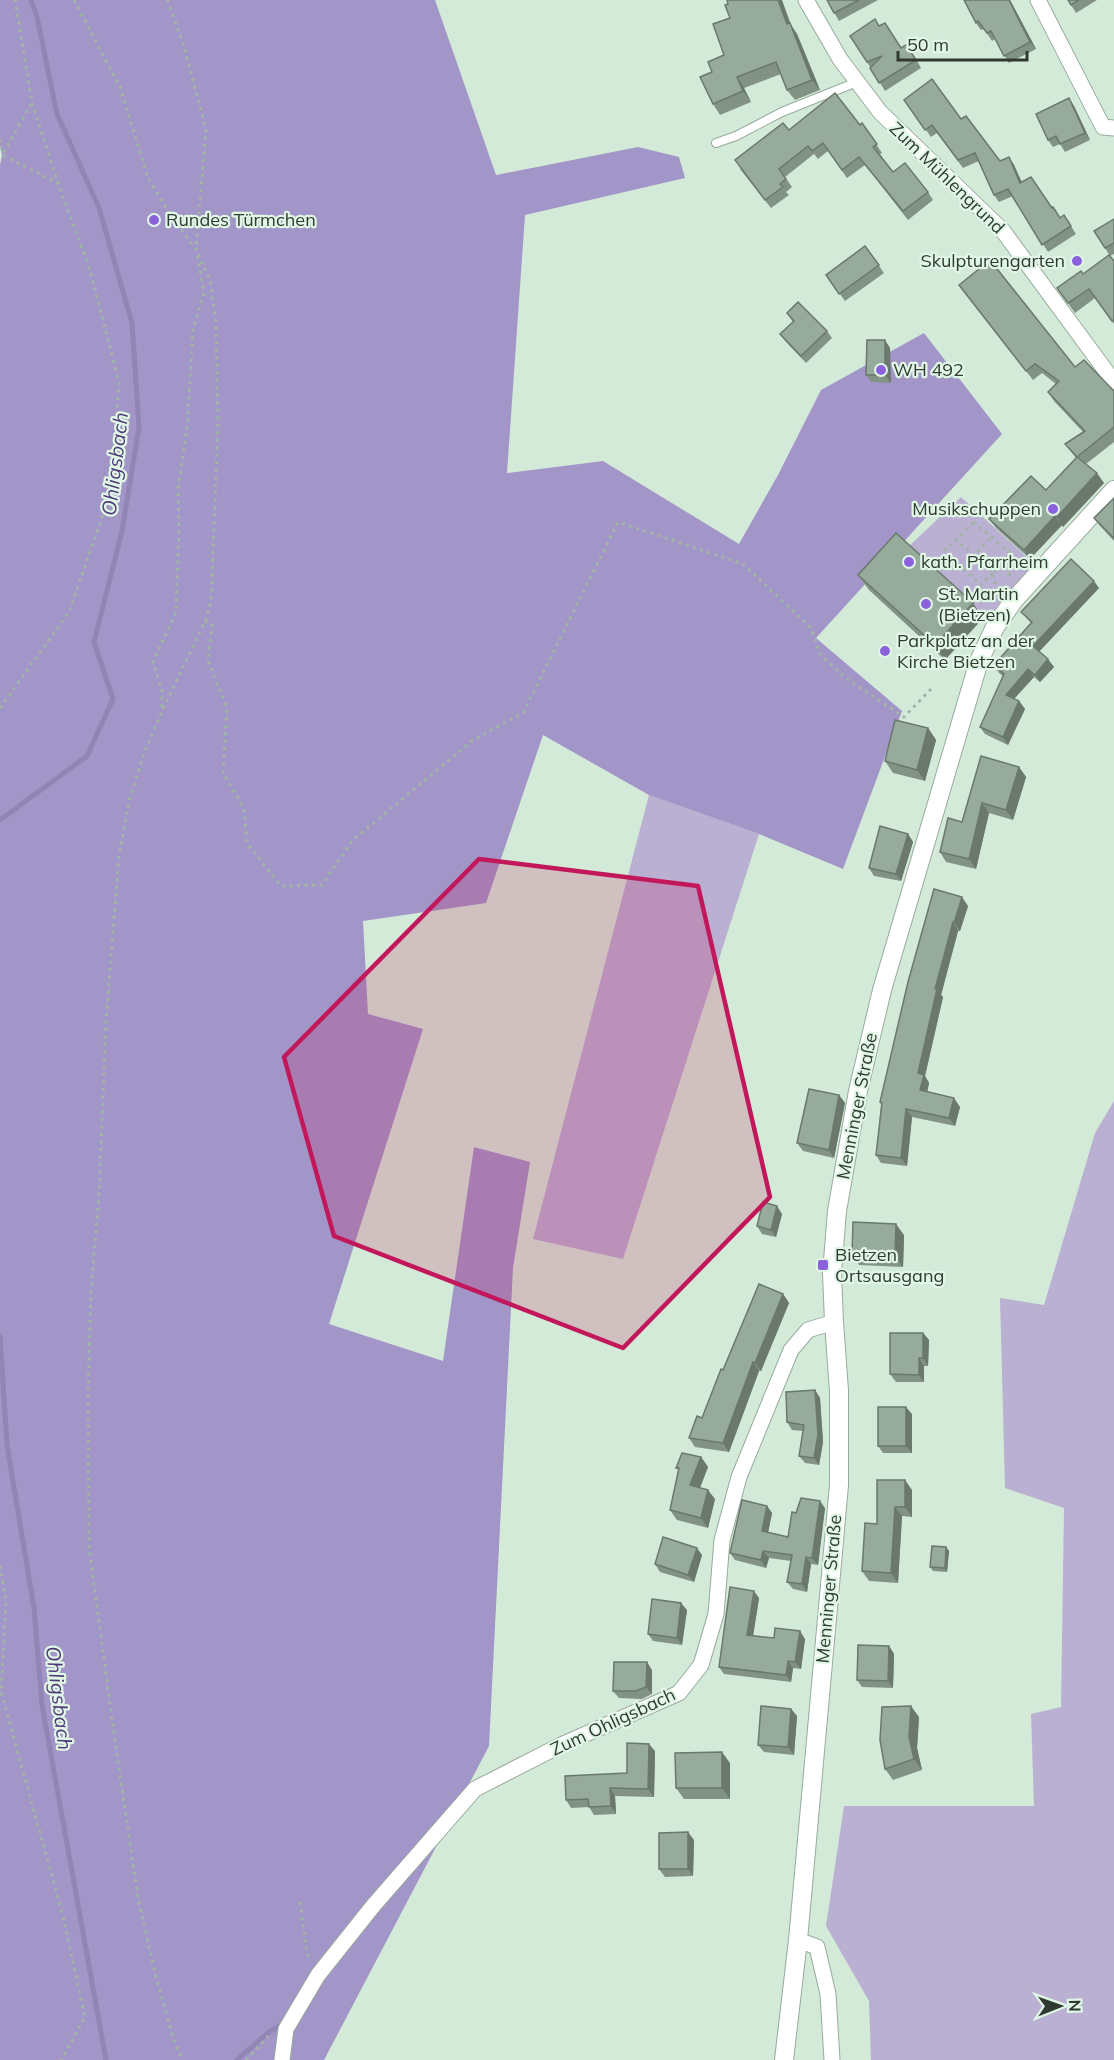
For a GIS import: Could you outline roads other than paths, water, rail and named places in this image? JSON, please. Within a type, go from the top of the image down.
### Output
[{"type":"street","name":"Zum Mühlengrund","points":[[806,0],[840,59],[880,112],[1003,231],[1114,382]]},
{"type":"street","points":[[1038,0],[1103,127],[1114,128]]},
{"type":"street","name":"Menninger Straße","points":[[784,2060],[798,1940],[839,1485],[839,1391],[832,1273],[837,1211],[858,1091],[882,990],[979,661],[995,627],[1014,600],[1114,490]]},
{"type":"street","name":"Zum Ohligsbach","points":[[282,2060],[286,2029],[318,1975],[373,1906],[475,1789],[561,1745],[679,1694],[701,1665],[716,1614],[722,1540],[739,1477],[791,1350],[808,1330],[834,1322]]},
{"type":"street","points":[[798,1940],[816,1947],[828,1994],[832,2060]]},
{"type":"lane","points":[[716,143],[736,136],[783,112],[857,82]]},
{"type":"waterway","name":"Ohligsbach","points":[[0,820],[87,756],[113,699],[94,642],[122,531],[139,427],[132,323],[99,208],[57,114],[37,17],[31,0]]},
{"type":"waterway","name":"Ohligsbach","points":[[0,1337],[7,1445],[34,1608],[42,1705],[106,2060]]},
{"type":"waterway","points":[[237,2060],[269,2032],[285,2023]]},
{"type":"place","name":"Rundes Türmchen","points":[[154,220]]},
{"type":"place","name":"Skulpturengarten","points":[[1077,261]]},
{"type":"place","name":"WH 492","points":[[881,370]]},
{"type":"place","name":"Musikschuppen","points":[[1053,509]]},
{"type":"place","name":"kath. Pfarrheim","points":[[909,562]]},
{"type":"place","name":"St. Martin (Bietzen)","points":[[926,604]]},
{"type":"place","name":"Parkplatz an der Kirche Bietzen","points":[[885,651]]},
{"type":"place","name":"Bietzen Ortsausgang","points":[[823,1265]]}]
